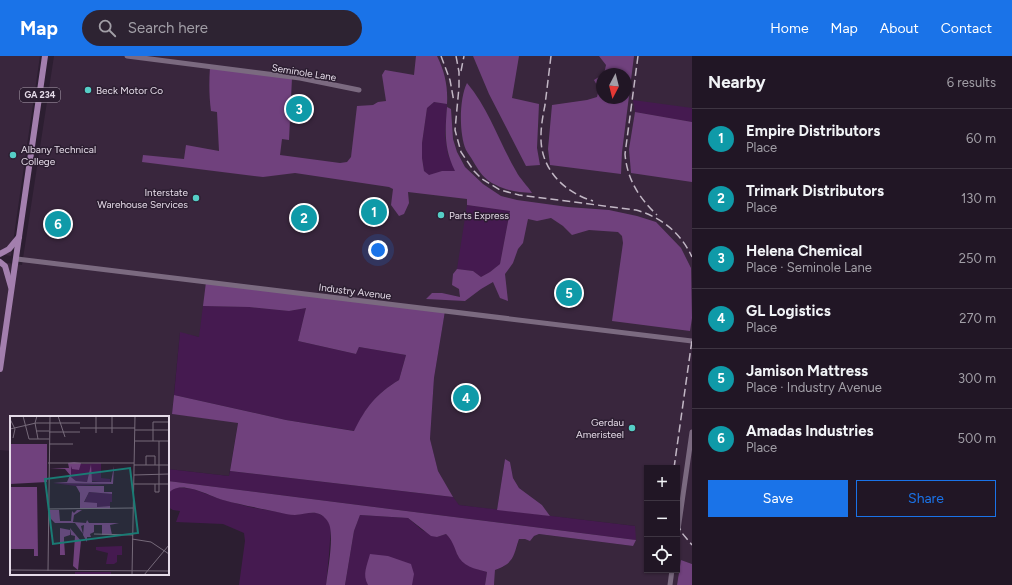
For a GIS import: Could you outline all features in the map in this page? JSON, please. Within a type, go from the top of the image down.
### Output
[{"type":"main road","name":"GA 234","points":[[0,369],[45,56]]},
{"type":"main road","points":[[0,254],[8,249],[20,235]]},
{"type":"main road","points":[[0,262],[5,266],[12,290]]},
{"type":"street","name":"Seminole Lane","points":[[127,56],[300,78],[359,90]]},
{"type":"street","name":"Industry Avenue","points":[[17,259],[692,341]]},
{"type":"street","points":[[680,516],[692,432]]},
{"type":"street","points":[[670,585],[672,573]]},
{"type":"shaded area","name":"Albany Technical College","points":[[0,56],[40,56],[11,256],[0,254]]},
{"type":"shaded area","points":[[54,56],[692,56],[692,564],[681,560],[680,566],[680,465],[644,465],[644,573],[679,573],[677,585],[494,585],[495,570],[503,567],[516,549],[519,539],[525,539],[539,534],[633,546],[635,526],[550,516],[542,505],[519,488],[513,478],[510,462],[505,459],[497,510],[459,505],[454,500],[438,471],[430,439],[434,378],[445,311],[199,337],[180,333],[172,414],[238,422],[229,476],[169,469],[169,416],[10,416],[10,451],[0,450],[0,262],[22,265]]},
{"type":"shaded area","points":[[416,56],[437,56],[444,74],[447,92],[447,104],[434,102],[427,108],[422,143],[424,171],[429,175],[442,171],[455,171],[451,163],[446,140],[447,107],[451,109],[453,139],[457,152],[465,167],[483,184],[501,196],[517,200],[568,207],[609,210],[656,222],[681,248],[691,268],[692,318],[690,331],[612,321],[623,243],[622,236],[618,232],[589,230],[572,235],[563,226],[551,218],[537,221],[528,219],[523,243],[518,249],[513,263],[505,274],[508,301],[500,298],[493,282],[465,301],[426,299],[432,293],[442,293],[460,297],[459,289],[452,285],[453,274],[457,269],[473,271],[481,277],[500,264],[510,211],[467,205],[467,199],[408,192],[409,203],[404,214],[399,216],[391,205],[393,189],[389,187],[295,173],[263,177],[142,162],[143,155],[184,159],[186,145],[219,151],[217,112],[211,111],[210,105],[210,67],[292,78],[289,140],[282,139],[280,155],[340,163],[347,162],[351,157],[357,106],[373,105],[378,102],[386,101],[382,75],[385,70],[414,75]]},
{"type":"shaded area","points":[[473,56],[519,56],[512,98],[539,104],[537,148],[540,165],[526,166],[489,94]]},
{"type":"shaded area","points":[[599,56],[634,56],[632,72],[632,68],[605,68],[606,65]]},
{"type":"shaded area","points":[[467,83],[482,104],[518,174],[532,193],[518,192],[500,187],[488,181],[477,168],[467,151],[462,135],[461,107],[464,90]]},
{"type":"shaded area","points":[[596,97],[596,104],[628,104],[621,174],[550,165],[548,149],[552,105]]},
{"type":"shaded area","points":[[633,100],[692,108],[692,122],[635,112]]},
{"type":"shaded area","points":[[434,102],[447,104],[445,136],[448,155],[456,171],[442,171],[429,176],[424,171],[422,143],[427,108]]},
{"type":"shaded area","points":[[635,112],[692,122],[692,182],[631,173],[629,149]]},
{"type":"shaded area","points":[[467,205],[510,211],[500,264],[481,277],[473,271],[457,269]]},
{"type":"shaded area","points":[[206,282],[445,311],[434,378],[430,439],[438,471],[453,497],[230,471],[238,423],[172,414],[174,395],[286,420],[354,431],[372,402],[384,390],[399,380],[406,355],[359,347],[356,354],[298,341],[306,308],[289,311],[249,307],[203,306]]},
{"type":"shaded area","points":[[203,306],[249,307],[289,311],[306,308],[298,341],[356,354],[359,347],[406,355],[399,380],[384,390],[372,402],[355,431],[286,420],[174,395],[180,332],[199,337]]},
{"type":"shaded area","points":[[505,459],[510,462],[513,478],[519,488],[542,505],[550,516],[497,510]]},
{"type":"shaded area","points":[[169,469],[229,476],[230,471],[453,497],[459,505],[635,526],[636,540],[169,481]]},
{"type":"shaded area","points":[[169,481],[636,540],[633,546],[539,534],[534,536],[530,541],[519,539],[512,559],[506,565],[495,570],[494,585],[485,585],[487,572],[474,568],[462,561],[446,534],[437,537],[431,536],[408,518],[360,515],[354,531],[345,585],[326,585],[330,556],[331,533],[328,522],[321,515],[313,513],[295,515],[286,514],[230,502],[194,489],[178,488],[172,490],[169,494]]},
{"type":"shaded area","points":[[176,487],[193,489],[220,499],[250,507],[295,515],[317,513],[325,517],[331,526],[326,585],[239,585],[245,541],[244,533],[223,524],[176,522],[180,511],[169,508],[169,493]]},
{"type":"shaded area","points":[[360,515],[408,518],[422,530],[437,537],[446,534],[453,542],[458,556],[477,569],[487,572],[485,585],[345,585],[354,531]]},
{"type":"shaded area","points":[[370,554],[388,556],[411,564],[414,574],[412,585],[368,585],[365,574]]},
{"type":"shaded area","points":[[681,560],[692,564],[692,585],[677,585]]},
{"type":"railway","points":[[441,56],[450,80],[454,102]]},
{"type":"railway","points":[[456,56],[459,72],[459,87],[455,130],[461,152],[474,171],[482,179],[500,190],[519,195],[636,210],[645,213],[662,222],[676,233],[692,257]]},
{"type":"railway","points":[[461,71],[464,56]]},
{"type":"railway","points":[[551,56],[541,132],[544,158],[555,177],[563,185],[572,192],[593,201]]},
{"type":"railway","points":[[638,56],[625,154],[626,163],[631,180],[639,195],[657,215]]},
{"type":"railway","points":[[674,465],[692,340]]},
{"type":"railway","points":[[680,529],[692,545]]},
{"type":"place","name":"Beck Motor Co","points":[[88,90]]},
{"type":"place","name":"Helena Chemical","points":[[299,109]]},
{"type":"place","name":"Albany Technical College","points":[[13,155]]},
{"type":"place","name":"Interstate Warehouse Services","points":[[196,198]]},
{"type":"place","name":"Empire Distributors","points":[[374,212]]},
{"type":"place","name":"Parts Express","points":[[441,215]]},
{"type":"place","name":"Trimark Distributors","points":[[304,218]]},
{"type":"place","name":"Amadas Industries","points":[[58,224]]},
{"type":"place","name":"Jamison Mattress","points":[[569,293]]},
{"type":"place","name":"GL Logistics","points":[[466,398]]},
{"type":"place","name":"Gerdau Ameristeel","points":[[632,428]]}]
